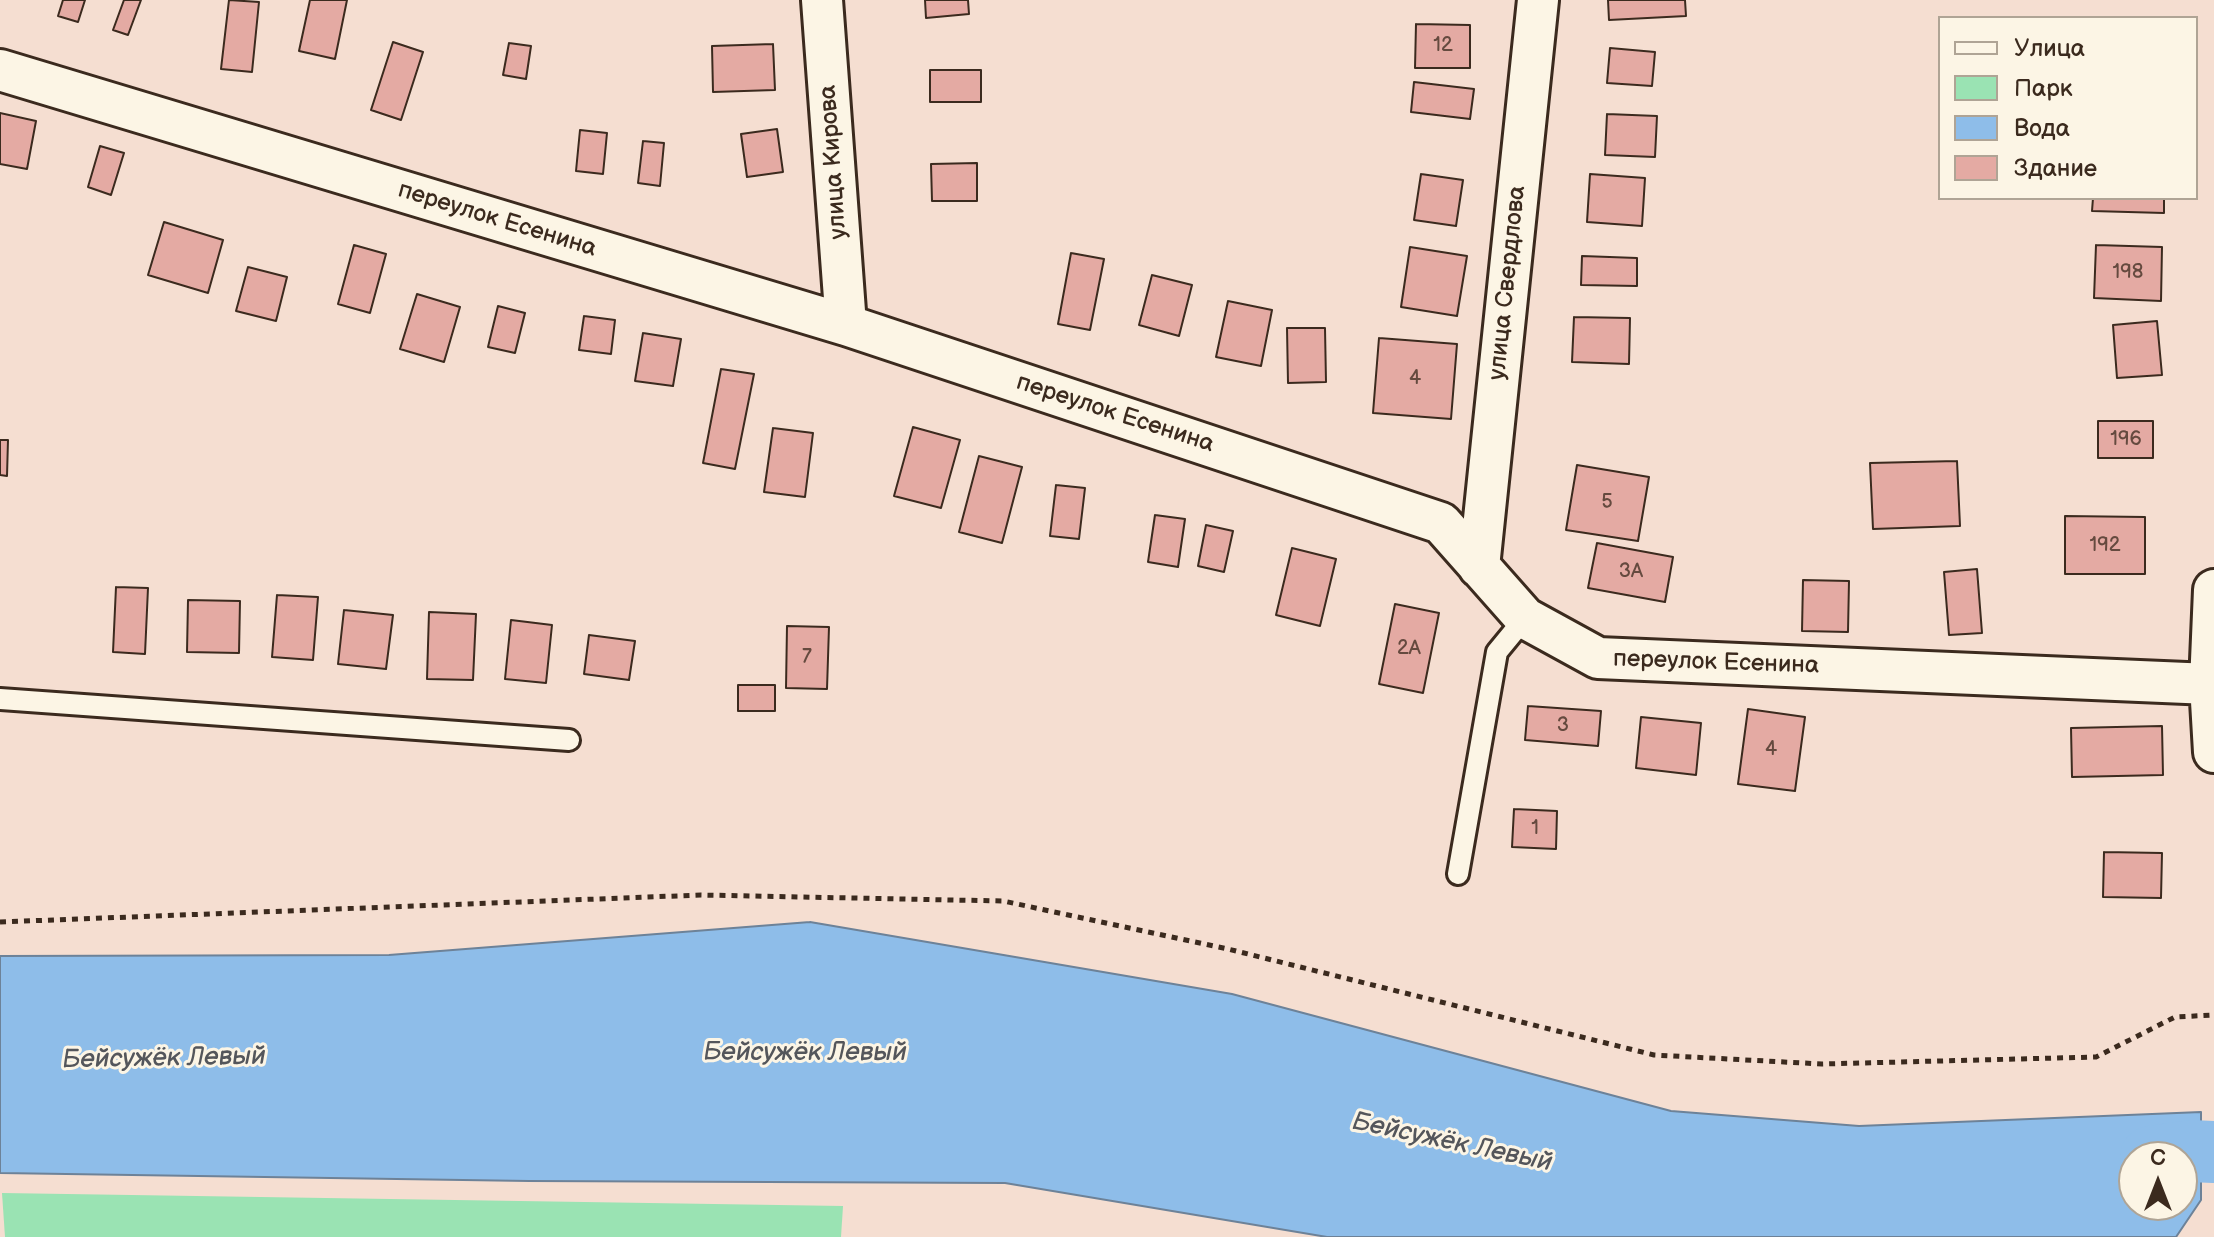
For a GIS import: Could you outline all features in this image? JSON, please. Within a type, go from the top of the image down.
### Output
[{"type":"street","name":"улица Кирова","points":[[822,0],[846,325]]},
{"type":"street","name":"улица Свердлова","points":[[1479,567],[1538,0]]},
{"type":"street","name":"переулок Есенина","points":[[0,70],[846,325],[1441,523],[1525,618],[1598,658],[2210,684]]},
{"type":"street","points":[[2214,590],[2210,684],[2214,752]]},
{"type":"lane","points":[[1458,874],[1497,652],[1525,618]]},
{"type":"lane","points":[[0,699],[569,740]]},
{"type":"path","points":[[0,922],[701,895],[1003,901],[1228,949],[1654,1055],[1822,1064],[2096,1057],[2175,1017],[2214,1015]]},
{"type":"green space","points":[[2,1193],[843,1206],[841,1237],[5,1237]]},
{"type":"water","name":"Бейсужёк Левый","points":[[810,922],[1232,994],[1671,1111],[1859,1126],[2201,1112],[2201,1200],[2198,1204],[2198,1141],[2118,1141],[2118,1221],[2187,1221],[2176,1237],[1327,1237],[1005,1183],[529,1181],[0,1173],[0,956],[389,955]]},
{"type":"building","points":[[63,0],[85,0],[78,22],[58,16]]},
{"type":"building","points":[[124,0],[141,0],[128,35],[113,30]]},
{"type":"building","points":[[229,0],[259,2],[252,72],[221,69]]},
{"type":"building","points":[[310,0],[347,0],[335,59],[299,51]]},
{"type":"building","points":[[925,0],[968,0],[969,14],[926,18]]},
{"type":"building","points":[[1608,0],[1685,0],[1686,16],[1609,20]]},
{"type":"building","points":[[1416,24],[1470,25],[1470,68],[1415,68]]},
{"type":"building","points":[[393,42],[423,52],[401,120],[371,110]]},
{"type":"building","points":[[509,43],[531,46],[526,79],[503,75]]},
{"type":"building","points":[[773,44],[775,90],[713,92],[712,46]]},
{"type":"building","points":[[1610,48],[1655,52],[1652,86],[1607,83]]},
{"type":"building","points":[[930,70],[981,70],[981,102],[930,102]]},
{"type":"building","points":[[1414,82],[1474,89],[1470,119],[1411,112]]},
{"type":"building","points":[[0,113],[36,121],[27,169],[0,164]]},
{"type":"building","points":[[1607,114],[1657,116],[1655,157],[1605,155]]},
{"type":"building","points":[[777,129],[783,172],[747,177],[741,134]]},
{"type":"building","points":[[580,130],[607,133],[603,174],[576,171]]},
{"type":"building","points":[[643,141],[664,143],[660,186],[638,183]]},
{"type":"building","points":[[100,146],[124,153],[111,195],[88,187]]},
{"type":"building","points":[[977,163],[977,201],[932,201],[931,164]]},
{"type":"building","points":[[1421,174],[1463,180],[1456,226],[1414,220]]},
{"type":"building","points":[[1590,174],[1645,178],[1642,226],[1587,222]]},
{"type":"building","points":[[2093,200],[2164,200],[2164,213],[2092,211]]},
{"type":"building","points":[[164,222],[223,240],[208,293],[148,275]]},
{"type":"building","points":[[354,245],[386,254],[370,313],[338,304]]},
{"type":"building","points":[[2096,245],[2162,247],[2161,301],[2094,298]]},
{"type":"building","points":[[1410,247],[1467,256],[1457,316],[1401,307]]},
{"type":"building","points":[[1071,253],[1104,259],[1090,330],[1058,324]]},
{"type":"building","points":[[1582,256],[1637,258],[1637,286],[1581,285]]},
{"type":"building","points":[[248,267],[287,277],[276,321],[236,311]]},
{"type":"building","points":[[1152,275],[1192,285],[1179,336],[1139,325]]},
{"type":"building","points":[[417,294],[460,307],[444,362],[400,349]]},
{"type":"building","points":[[1228,301],[1272,310],[1261,366],[1216,357]]},
{"type":"building","points":[[498,306],[525,313],[515,353],[488,347]]},
{"type":"building","points":[[584,316],[615,320],[611,354],[579,350]]},
{"type":"building","points":[[1574,317],[1630,318],[1629,364],[1572,362]]},
{"type":"building","points":[[2157,321],[2162,375],[2117,378],[2113,325]]},
{"type":"building","points":[[1287,328],[1325,328],[1326,382],[1288,383]]},
{"type":"building","points":[[643,333],[681,339],[673,386],[635,381]]},
{"type":"building","points":[[1379,338],[1457,344],[1451,419],[1373,413]]},
{"type":"building","points":[[721,369],[754,374],[735,469],[703,463]]},
{"type":"building","points":[[2098,421],[2153,421],[2153,458],[2098,458]]},
{"type":"building","points":[[913,427],[960,440],[941,508],[894,496]]},
{"type":"building","points":[[773,428],[813,433],[805,497],[764,492]]},
{"type":"building","points":[[0,440],[8,440],[7,476],[0,475]]},
{"type":"building","points":[[979,456],[1022,467],[1002,543],[959,532]]},
{"type":"building","points":[[1957,461],[1960,526],[1873,529],[1870,463]]},
{"type":"building","points":[[1577,465],[1649,477],[1638,541],[1566,530]]},
{"type":"building","points":[[1056,485],[1085,488],[1079,539],[1050,536]]},
{"type":"building","points":[[1155,515],[1185,519],[1178,567],[1148,562]]},
{"type":"building","points":[[2065,516],[2145,517],[2145,574],[2065,574]]},
{"type":"building","points":[[1206,525],[1233,531],[1224,572],[1198,566]]},
{"type":"building","points":[[1597,543],[1673,557],[1665,602],[1588,588]]},
{"type":"building","points":[[1292,548],[1336,559],[1320,626],[1276,615]]},
{"type":"building","points":[[1977,569],[1982,633],[1949,635],[1944,572]]},
{"type":"building","points":[[1803,580],[1849,581],[1848,632],[1802,631]]},
{"type":"building","points":[[116,587],[148,588],[145,654],[113,652]]},
{"type":"building","points":[[277,595],[318,597],[313,660],[272,657]]},
{"type":"building","points":[[188,600],[240,601],[239,653],[187,652]]},
{"type":"building","points":[[1395,604],[1439,613],[1423,693],[1379,684]]},
{"type":"building","points":[[344,610],[393,615],[386,669],[338,664]]},
{"type":"building","points":[[429,612],[476,614],[473,680],[427,679]]},
{"type":"building","points":[[511,620],[552,625],[546,683],[505,679]]},
{"type":"building","points":[[787,626],[829,627],[827,689],[786,688]]},
{"type":"building","points":[[589,635],[635,641],[629,680],[584,674]]},
{"type":"building","points":[[738,685],[775,685],[775,711],[738,711]]},
{"type":"building","points":[[1528,706],[1601,711],[1598,746],[1525,740]]},
{"type":"building","points":[[1748,709],[1805,717],[1795,791],[1738,784]]},
{"type":"building","points":[[1641,717],[1701,723],[1696,775],[1636,768]]},
{"type":"building","points":[[2162,726],[2163,775],[2072,777],[2071,728]]},
{"type":"building","points":[[1514,809],[1557,811],[1556,849],[1512,847]]},
{"type":"building","points":[[2104,852],[2162,853],[2161,898],[2103,897]]},
{"type":"waterway","name":"Бейсужёк Левый","points":[[2198,1151],[2214,1152]]}]
